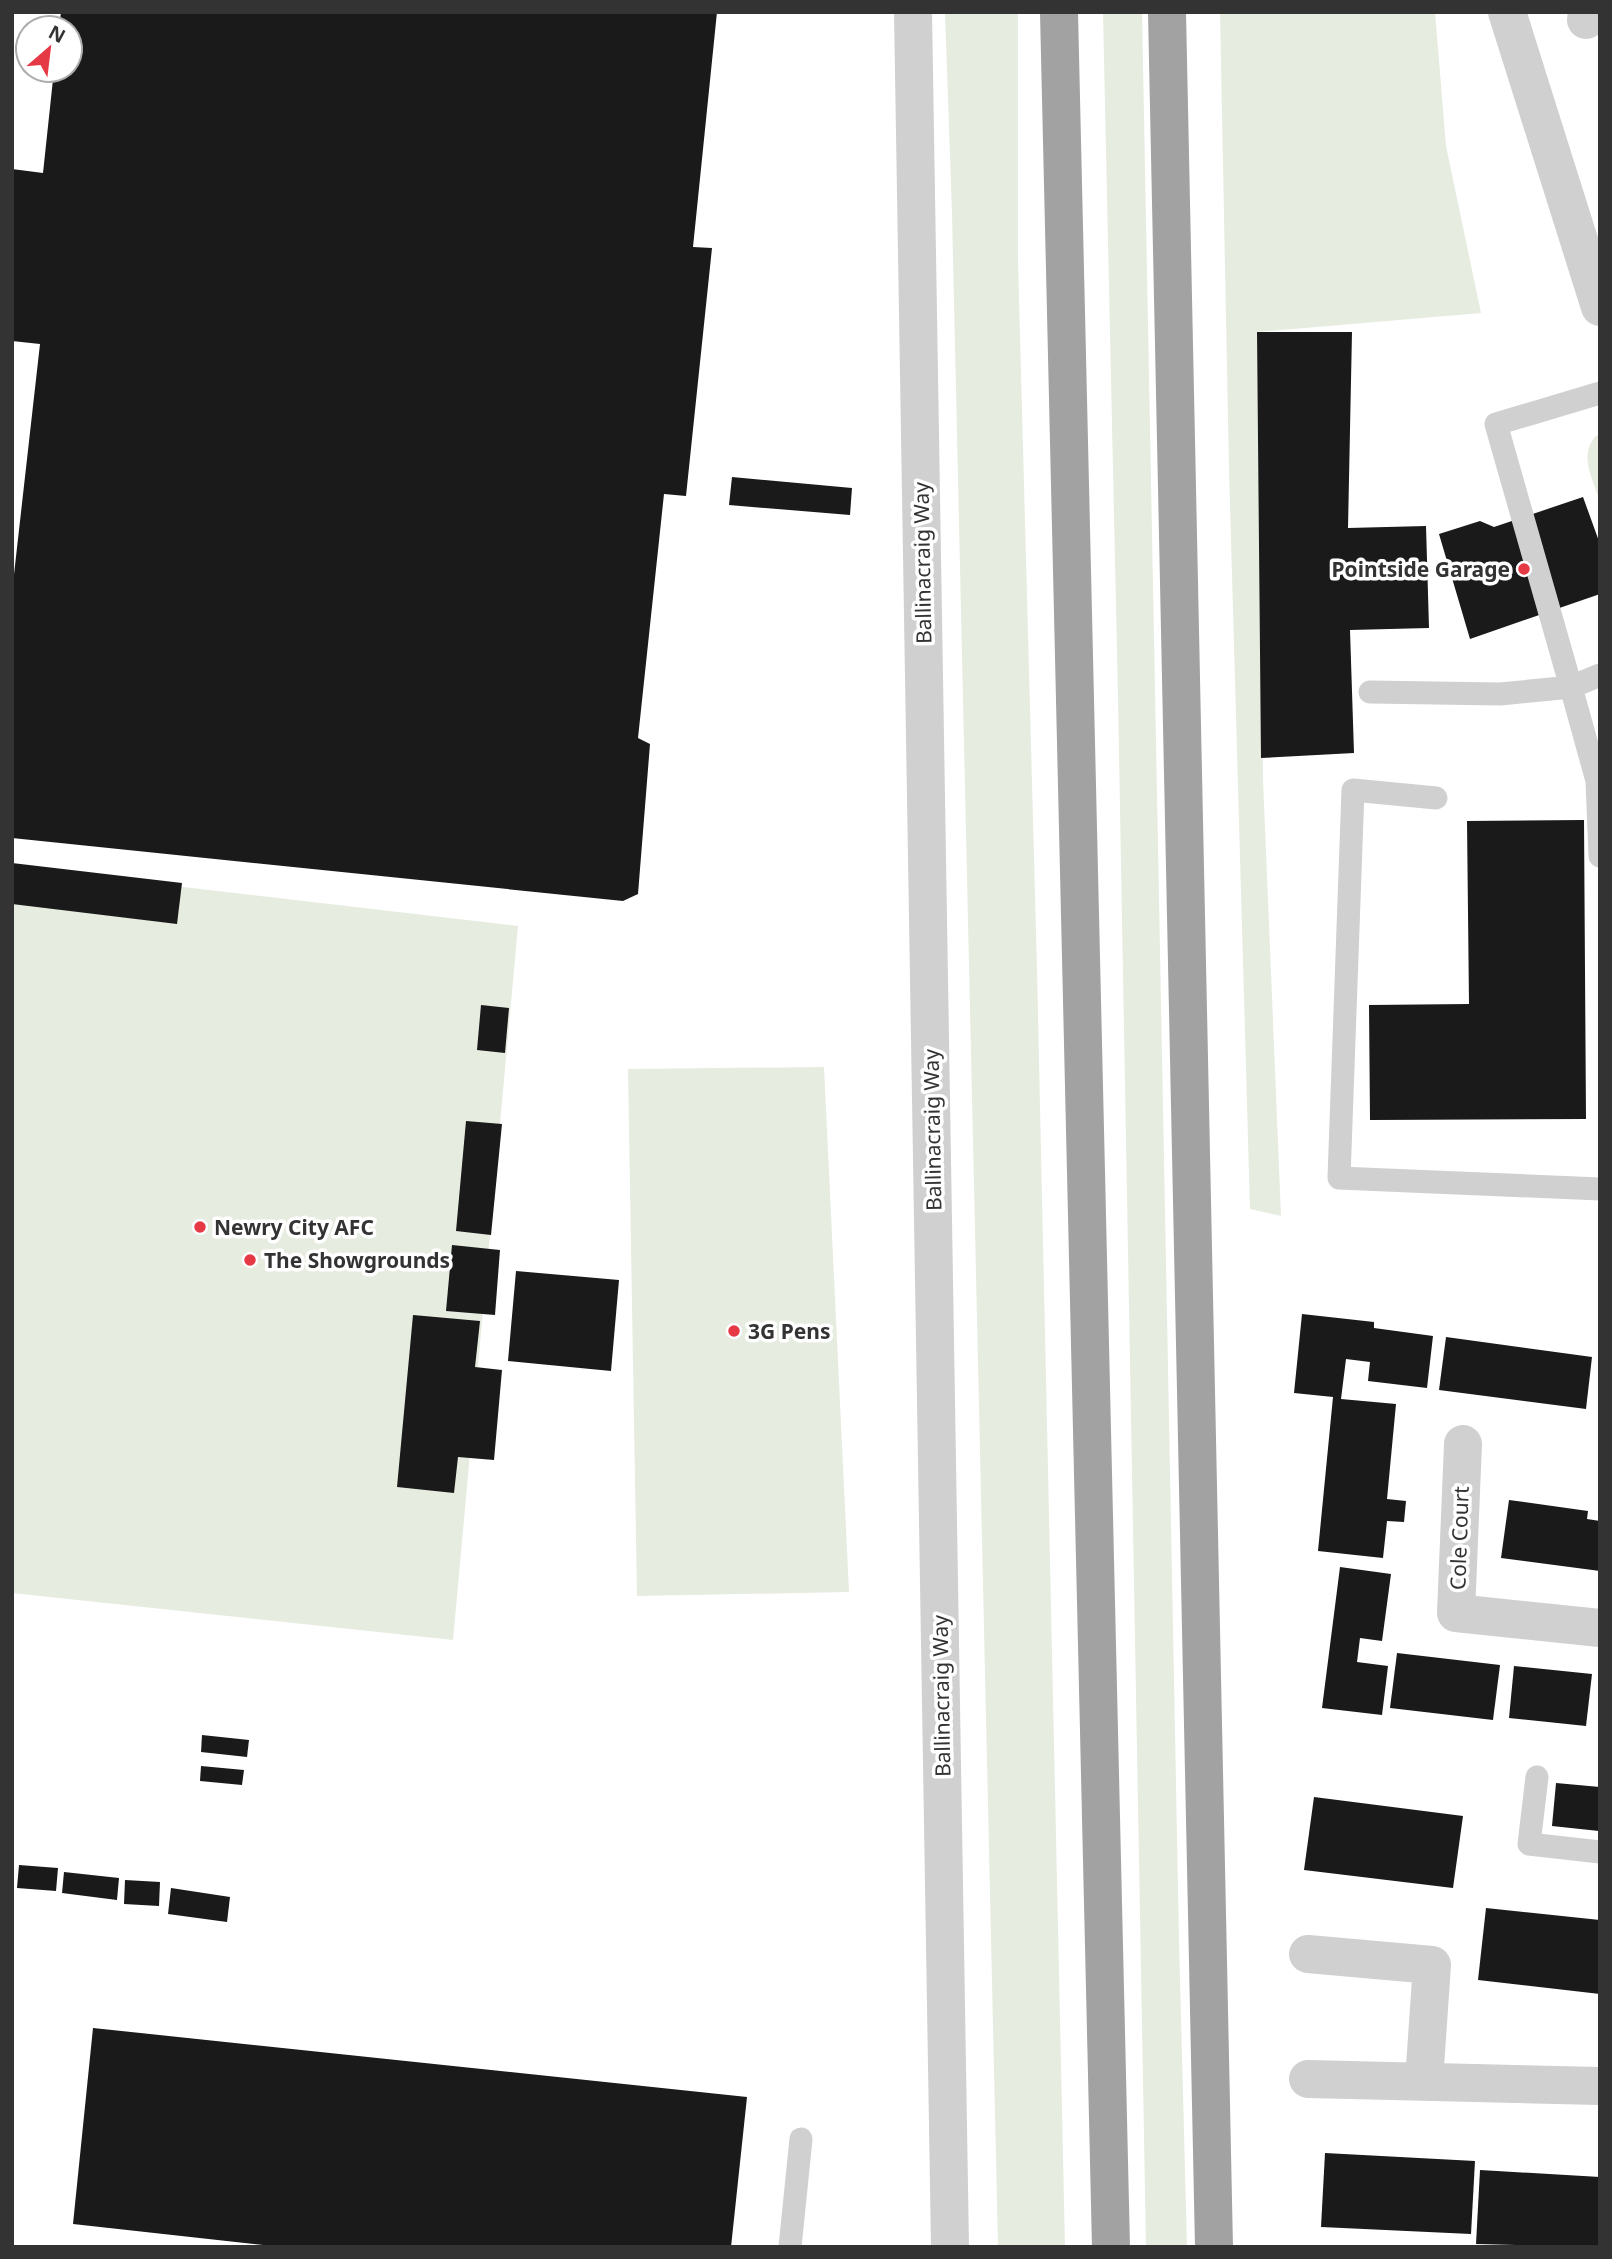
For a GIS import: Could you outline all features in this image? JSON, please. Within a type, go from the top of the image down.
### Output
[{"type":"highway","points":[[1059,12],[1111,2247]]},
{"type":"highway","points":[[1167,12],[1214,2247]]},
{"type":"street","name":"Ballinacraig Way","points":[[913,12],[950,2247]]},
{"type":"street","points":[[1507,12],[1600,307]]},
{"type":"street","name":"Cole Court","points":[[1463,1444],[1455,1613],[1600,1628]]},
{"type":"street","points":[[1308,1954],[1432,1965],[1424,2081]]},
{"type":"street","points":[[1308,2079],[1600,2086]]},
{"type":"lane","points":[[1600,393],[1496,424],[1597,781],[1600,856]]},
{"type":"lane","points":[[1370,692],[1500,694],[1571,687],[1600,676]]},
{"type":"lane","points":[[1436,798],[1353,790],[1339,1178],[1600,1189]]},
{"type":"lane","points":[[1537,1777],[1529,1844],[1600,1852]]},
{"type":"lane","points":[[790,2247],[801,2139]]},
{"type":"shaded area","points":[[945,12],[1018,12],[1018,261],[1037,969],[1065,2247],[998,2247],[952,213]]},
{"type":"shaded area","points":[[1103,12],[1142,12],[1187,2247],[1146,2247]]},
{"type":"shaded area","points":[[1220,12],[1435,12],[1446,146],[1481,313],[1257,332],[1263,779],[1281,1216],[1250,1209],[1229,469]]},
{"type":"shaded area","points":[[1600,435],[1600,501],[1591,476],[1588,451],[1596,436]]},
{"type":"shaded area","name":"The Showgrounds","points":[[12,867],[518,926],[453,1640],[12,1593]]},
{"type":"shaded area","name":"3G Pens","points":[[824,1067],[849,1592],[637,1596],[628,1069]]},
{"type":"building","points":[[717,12],[693,247],[712,248],[686,496],[664,494],[638,738],[650,744],[638,894],[623,901],[12,838],[12,592],[40,344],[12,341],[12,169],[43,173],[53,84],[84,84],[84,14],[61,14]]},
{"type":"building","points":[[1257,332],[1352,332],[1348,528],[1426,526],[1429,628],[1350,630],[1354,753],[1261,758]]},
{"type":"building","points":[[732,477],[852,488],[850,515],[729,505]]},
{"type":"building","name":"Pointside Garage","points":[[1583,497],[1600,544],[1600,594],[1470,639],[1439,534],[1480,521],[1494,527]]},
{"type":"building","points":[[1584,820],[1586,1119],[1370,1120],[1369,1005],[1469,1004],[1467,821]]},
{"type":"building","points":[[12,863],[182,883],[177,924],[12,904]]},
{"type":"building","points":[[481,1005],[509,1008],[505,1053],[477,1050]]},
{"type":"building","points":[[466,1121],[502,1124],[491,1235],[456,1231]]},
{"type":"building","points":[[452,1245],[500,1250],[495,1315],[446,1311]]},
{"type":"building","points":[[516,1271],[619,1280],[611,1371],[508,1361]]},
{"type":"building","points":[[1302,1314],[1374,1322],[1374,1328],[1433,1336],[1427,1388],[1368,1381],[1370,1362],[1346,1359],[1341,1399],[1396,1404],[1387,1499],[1406,1501],[1404,1522],[1387,1521],[1383,1558],[1318,1551],[1333,1397],[1294,1393]]},
{"type":"building","points":[[413,1315],[480,1321],[475,1367],[502,1370],[494,1460],[458,1457],[454,1493],[397,1487]]},
{"type":"building","points":[[1446,1337],[1592,1357],[1586,1409],[1439,1390]]},
{"type":"building","points":[[1509,1500],[1588,1511],[1587,1519],[1600,1521],[1600,1571],[1501,1558]]},
{"type":"building","points":[[1340,1567],[1391,1574],[1382,1641],[1360,1638],[1357,1662],[1388,1666],[1382,1715],[1322,1708]]},
{"type":"building","points":[[1397,1653],[1500,1665],[1493,1720],[1390,1708]]},
{"type":"building","points":[[1514,1666],[1592,1674],[1586,1726],[1509,1718]]},
{"type":"building","points":[[202,1735],[249,1740],[247,1757],[201,1752]]},
{"type":"building","points":[[201,1766],[244,1770],[242,1785],[200,1781]]},
{"type":"building","points":[[1556,1783],[1600,1787],[1599,1831],[1552,1826]]},
{"type":"building","points":[[1314,1797],[1463,1816],[1453,1888],[1304,1870]]},
{"type":"building","points":[[19,1865],[58,1868],[56,1891],[17,1888]]},
{"type":"building","points":[[64,1872],[119,1878],[117,1900],[62,1893]]},
{"type":"building","points":[[125,1880],[160,1882],[159,1906],[124,1904]]},
{"type":"building","points":[[171,1888],[230,1897],[227,1922],[168,1914]]},
{"type":"building","points":[[1486,1908],[1600,1920],[1600,1994],[1478,1980]]},
{"type":"building","points":[[93,2028],[747,2097],[731,2247],[281,2247],[73,2224]]},
{"type":"building","points":[[1325,2153],[1475,2161],[1471,2234],[1321,2227]]},
{"type":"building","points":[[1480,2170],[1600,2177],[1600,2247],[1476,2244]]},
{"type":"place","name":"Pointside Garage","points":[[1524,569]]},
{"type":"place","name":"Newry City AFC","points":[[200,1227]]},
{"type":"place","name":"The Showgrounds","points":[[250,1260]]},
{"type":"place","name":"3G Pens","points":[[734,1331]]}]
